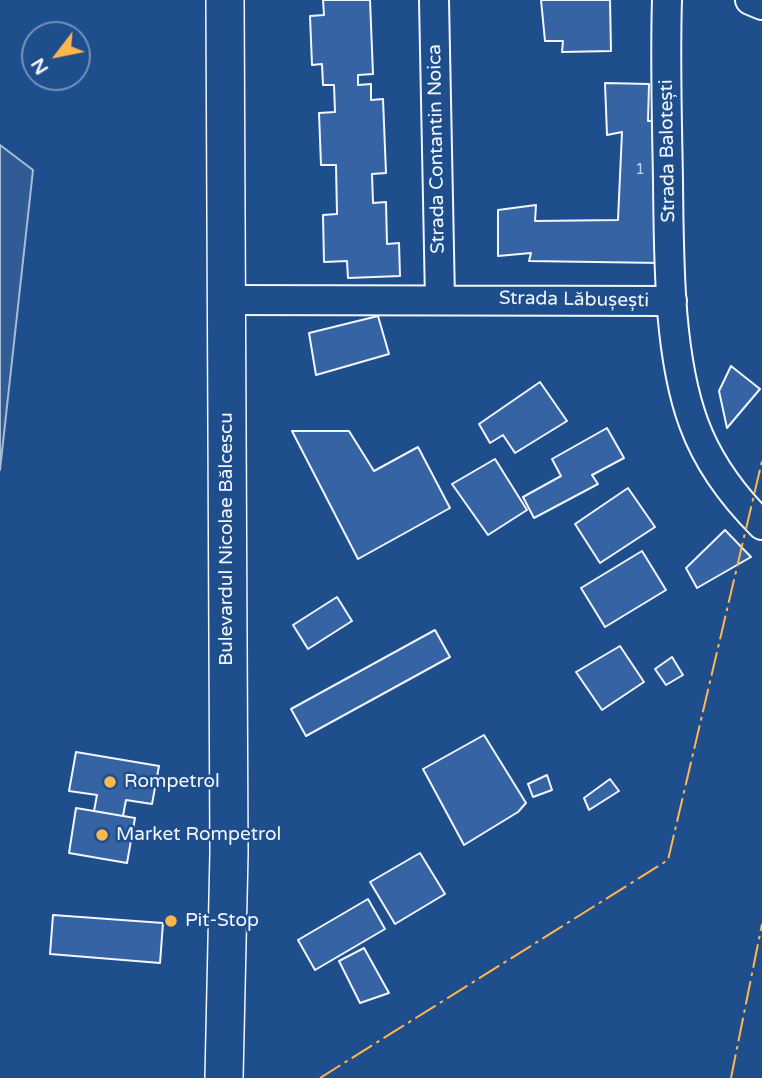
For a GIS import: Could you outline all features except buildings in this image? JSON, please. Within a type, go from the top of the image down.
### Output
[{"type":"main road","name":"Bulevardul Nicolae Bălcescu","points":[[225,0],[229,853],[225,1078]]},
{"type":"street","name":"Strada Contantin Noica","points":[[434,0],[440,299]]},
{"type":"street","name":"Strada Balotești","points":[[667,0],[672,301]]},
{"type":"street","points":[[750,0],[762,5]]},
{"type":"street","name":"Strada Lăbușești","points":[[227,300],[672,301],[681,378],[694,425],[717,470],[746,509],[762,525]]},
{"type":"shaded area","points":[[0,145],[33,170],[0,470]]},
{"type":"power","points":[[320,1078],[668,860],[762,461]]},
{"type":"power","points":[[731,1078],[762,924]]},
{"type":"place","name":"Rompetrol","points":[[110,782]]},
{"type":"place","name":"Market Rompetrol","points":[[102,835]]},
{"type":"place","name":"Pit-Stop","points":[[171,921]]}]
